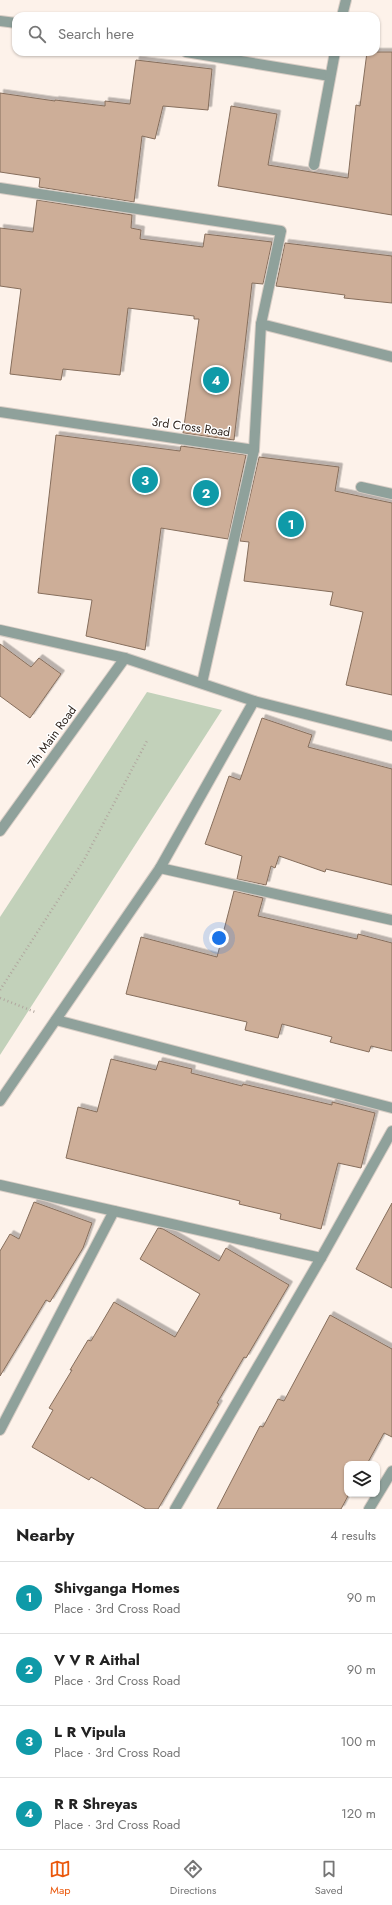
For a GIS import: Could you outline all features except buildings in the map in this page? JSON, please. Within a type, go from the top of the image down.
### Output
[{"type":"street","points":[[343,12],[346,0]]},
{"type":"street","points":[[0,20],[12,22]]},
{"type":"street","points":[[210,56],[330,76]]},
{"type":"street","points":[[314,164],[334,56]]},
{"type":"street","points":[[0,188],[281,231],[261,324],[254,450],[202,683]]},
{"type":"street","points":[[261,324],[392,357]]},
{"type":"street","name":"3rd Cross Road","points":[[0,412],[254,450]]},
{"type":"street","points":[[360,488],[392,494]]},
{"type":"street","points":[[0,630],[125,658],[254,700],[392,736]]},
{"type":"street","name":"7th Main Road","points":[[0,831],[125,658]]},
{"type":"street","points":[[0,1101],[160,868],[254,700]]},
{"type":"street","points":[[160,868],[392,920]]},
{"type":"street","points":[[56,1020],[392,1108]]},
{"type":"street","points":[[175,1509],[321,1258],[392,1131]]},
{"type":"street","points":[[0,1185],[321,1258]]},
{"type":"street","points":[[0,1430],[114,1211]]},
{"type":"street","points":[[370,1509],[392,1471]]},
{"type":"path","points":[[0,990],[84,860],[148,739]]},
{"type":"path","points":[[0,998],[56,1020]]},
{"type":"green space","points":[[147,692],[222,710],[0,1055],[0,917]]},
{"type":"place","name":"R R Shreyas","points":[[216,380]]},
{"type":"place","name":"L R Vipula","points":[[145,480]]},
{"type":"place","name":"V V R Aithal","points":[[206,493]]},
{"type":"place","name":"Shivganga Homes","points":[[291,524]]}]
